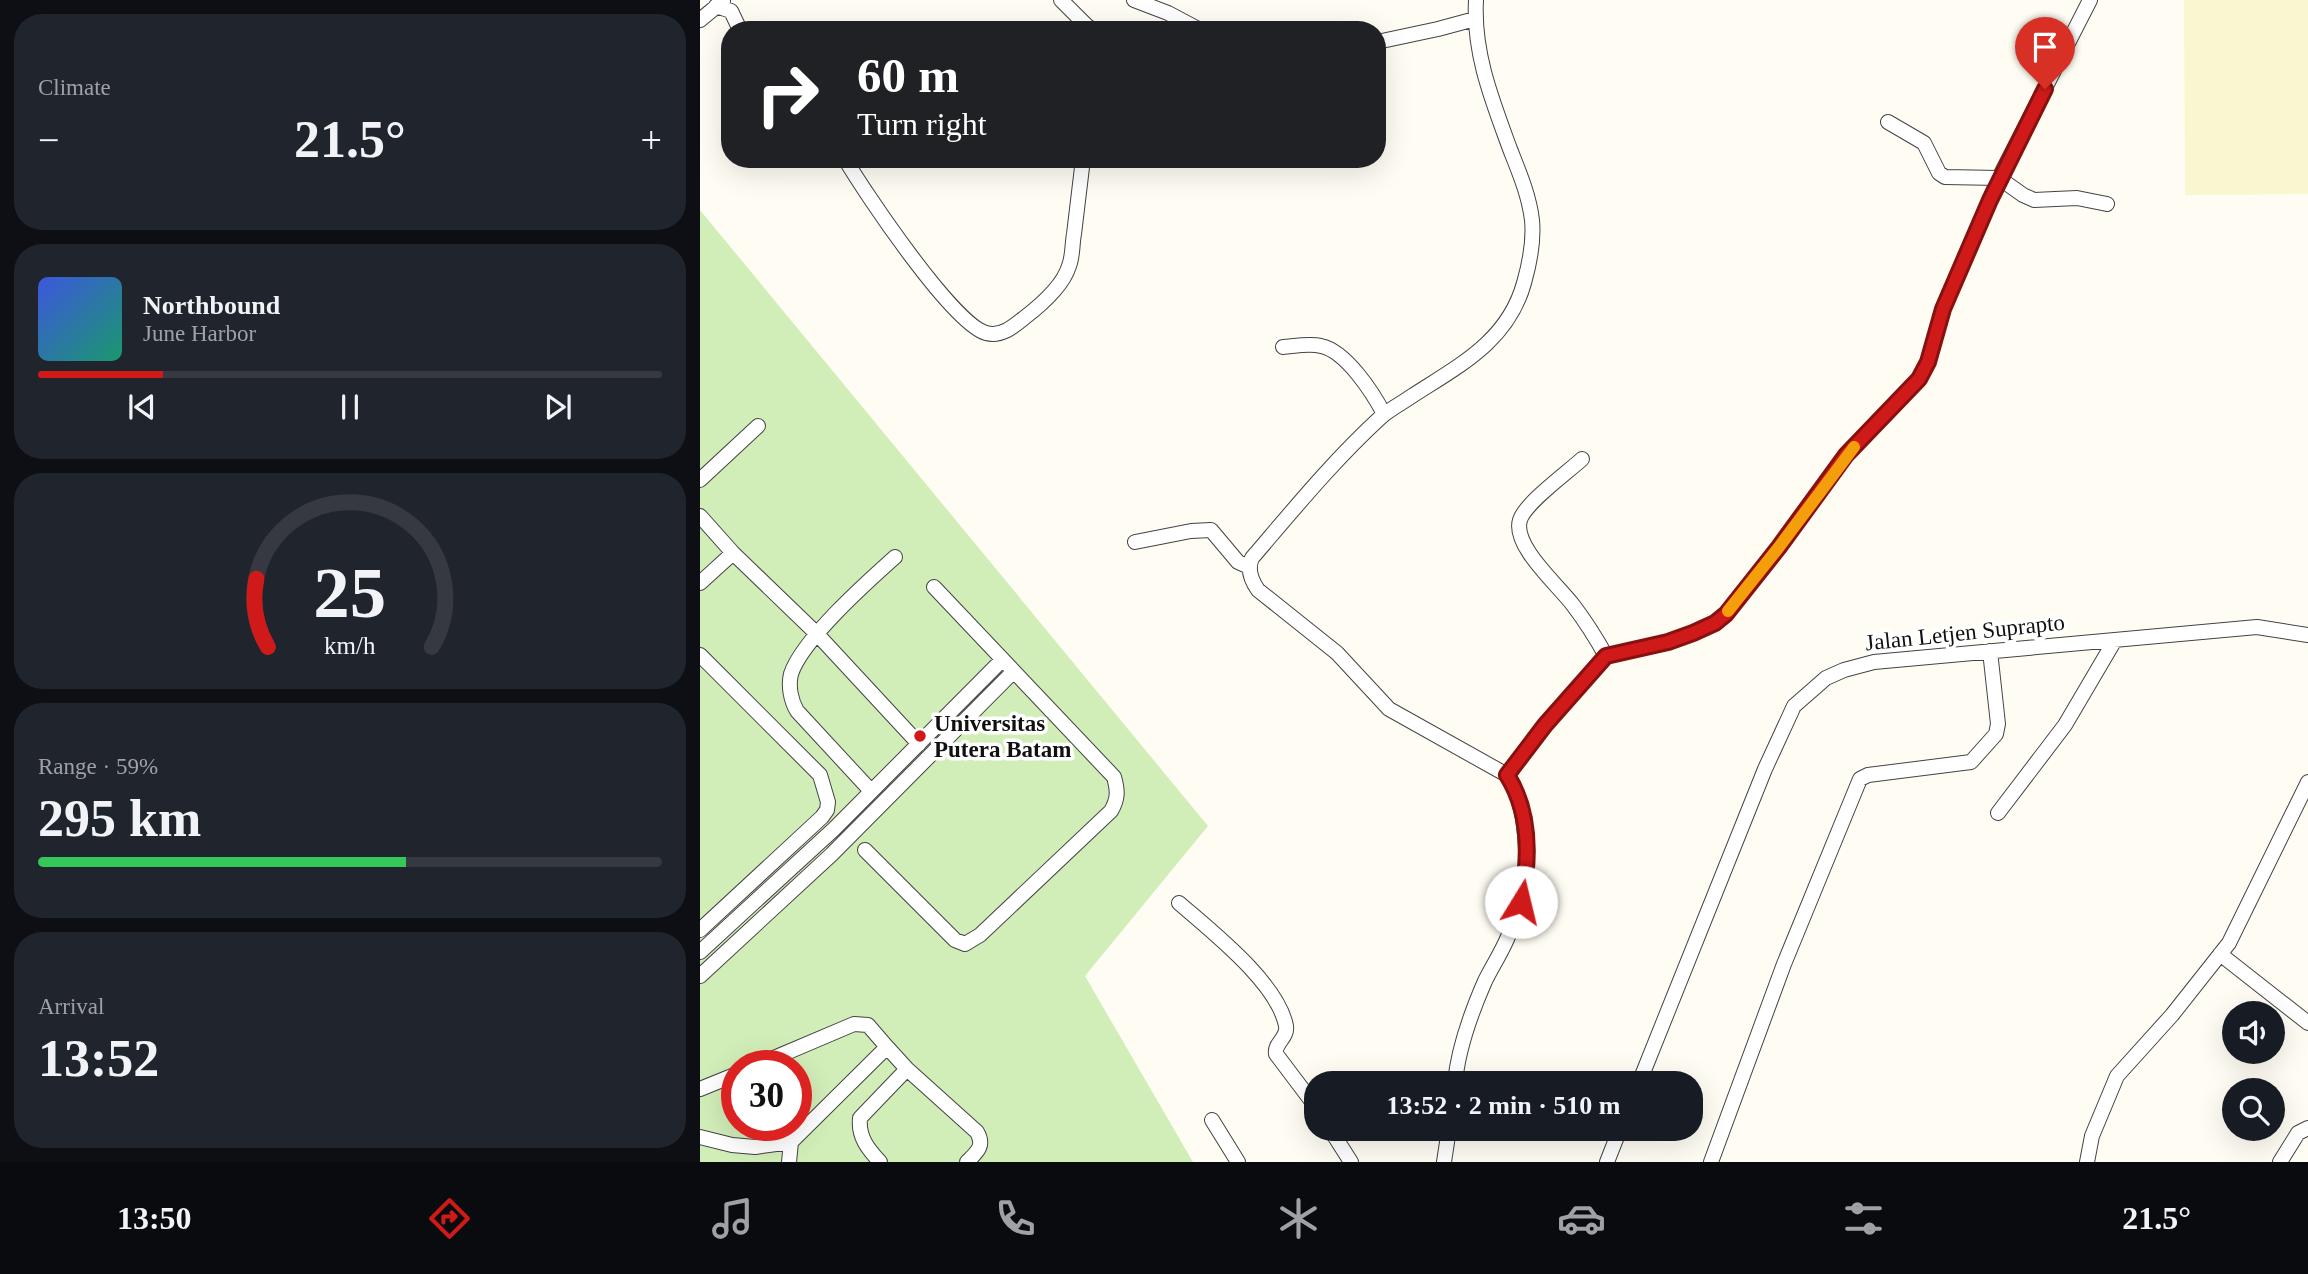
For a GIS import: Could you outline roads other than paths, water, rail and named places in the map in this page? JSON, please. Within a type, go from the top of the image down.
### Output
[{"type":"street","points":[[1061,0],[1082,21]]},
{"type":"street","points":[[1134,0],[1183,21]]},
{"type":"street","points":[[1457,1071],[1463,1039],[1485,981],[1508,938],[1521,902],[1526,879],[1527,853],[1522,804],[1507,775],[1389,709],[1337,653],[1258,590],[1249,567],[1252,558],[1326,470],[1384,414],[1482,350],[1512,315],[1521,295],[1529,264],[1532,230],[1529,204],[1480,63],[1475,19],[1476,0]]},
{"type":"street","points":[[1507,775],[1545,725],[1606,656],[1668,642],[1715,623],[1726,614],[1846,455],[1919,379],[1928,362],[1943,309],[1999,178],[2090,0]]},
{"type":"street","points":[[700,20],[720,3],[731,10],[736,21]]},
{"type":"street","points":[[1386,40],[1475,19]]},
{"type":"street","points":[[1888,122],[1924,143],[1940,173],[1945,177],[1999,178],[2034,200],[2077,198],[2107,204]]},
{"type":"street","points":[[850,168],[907,250],[947,301],[972,327],[997,334],[1012,328],[1034,311],[1061,282],[1070,265],[1082,168]]},
{"type":"street","points":[[1283,347],[1317,345],[1333,351],[1361,376],[1384,414]]},
{"type":"street","points":[[700,480],[758,426]]},
{"type":"street","points":[[1582,459],[1528,506],[1519,520],[1519,528],[1536,562],[1571,603],[1606,656]]},
{"type":"street","points":[[700,516],[733,553],[817,634],[919,744]]},
{"type":"street","points":[[1135,542],[1191,531],[1211,530],[1229,554],[1249,567]]},
{"type":"street","points":[[700,583],[733,553]]},
{"type":"street","points":[[871,791],[797,711],[790,677],[817,634],[895,557]]},
{"type":"street","points":[[865,850],[955,940],[965,944],[980,935],[1111,811],[1117,799],[1118,788],[1114,777],[934,587]]},
{"type":"street","name":"Jalan Letjen Suprapto","points":[[1644,1071],[1765,769],[1794,706],[1826,678],[1874,662],[2257,627],[2308,635]]},
{"type":"street","points":[[1998,813],[2066,725],[2115,640]]},
{"type":"street","points":[[1711,1162],[1784,964],[1860,779],[1868,775],[1970,762],[1996,734],[1998,724],[1990,651]]},
{"type":"street","points":[[700,655],[820,775],[828,802],[822,817],[700,930]]},
{"type":"street","points":[[700,952],[834,829],[1002,660]]},
{"type":"street","points":[[700,976],[846,841],[1013,672]]},
{"type":"street","points":[[2087,1162],[2092,1136],[2117,1076],[2172,1015],[2229,943],[2303,809],[2308,782]]},
{"type":"street","points":[[834,829],[846,841]]},
{"type":"street","points":[[766,890],[778,904]]},
{"type":"street","points":[[1179,903],[1233,950],[1266,988],[1286,1026],[1286,1034],[1276,1047],[1276,1054],[1304,1091]]},
{"type":"street","points":[[748,907],[760,920]]},
{"type":"street","points":[[2220,954],[2307,1020]]},
{"type":"street","points":[[794,1050],[859,1023],[868,1025],[906,1069],[977,1132],[981,1146],[967,1162]]},
{"type":"street","points":[[700,1138],[755,1147],[791,1142],[887,1047]]},
{"type":"street","points":[[880,1162],[862,1139],[860,1118],[906,1069]]},
{"type":"street","points":[[700,1089],[721,1080]]},
{"type":"street","points":[[1212,1120],[1238,1162]]},
{"type":"street","points":[[2280,1162],[2298,1133],[2308,1128]]},
{"type":"street","points":[[1338,1141],[1351,1162]]},
{"type":"street","points":[[1444,1162],[1448,1141]]},
{"type":"street","points":[[1607,1162],[1615,1141]]},
{"type":"street","points":[[789,1162],[791,1142]]},
{"type":"place","name":"Universitas Putera Batam","points":[[920,736]]}]
